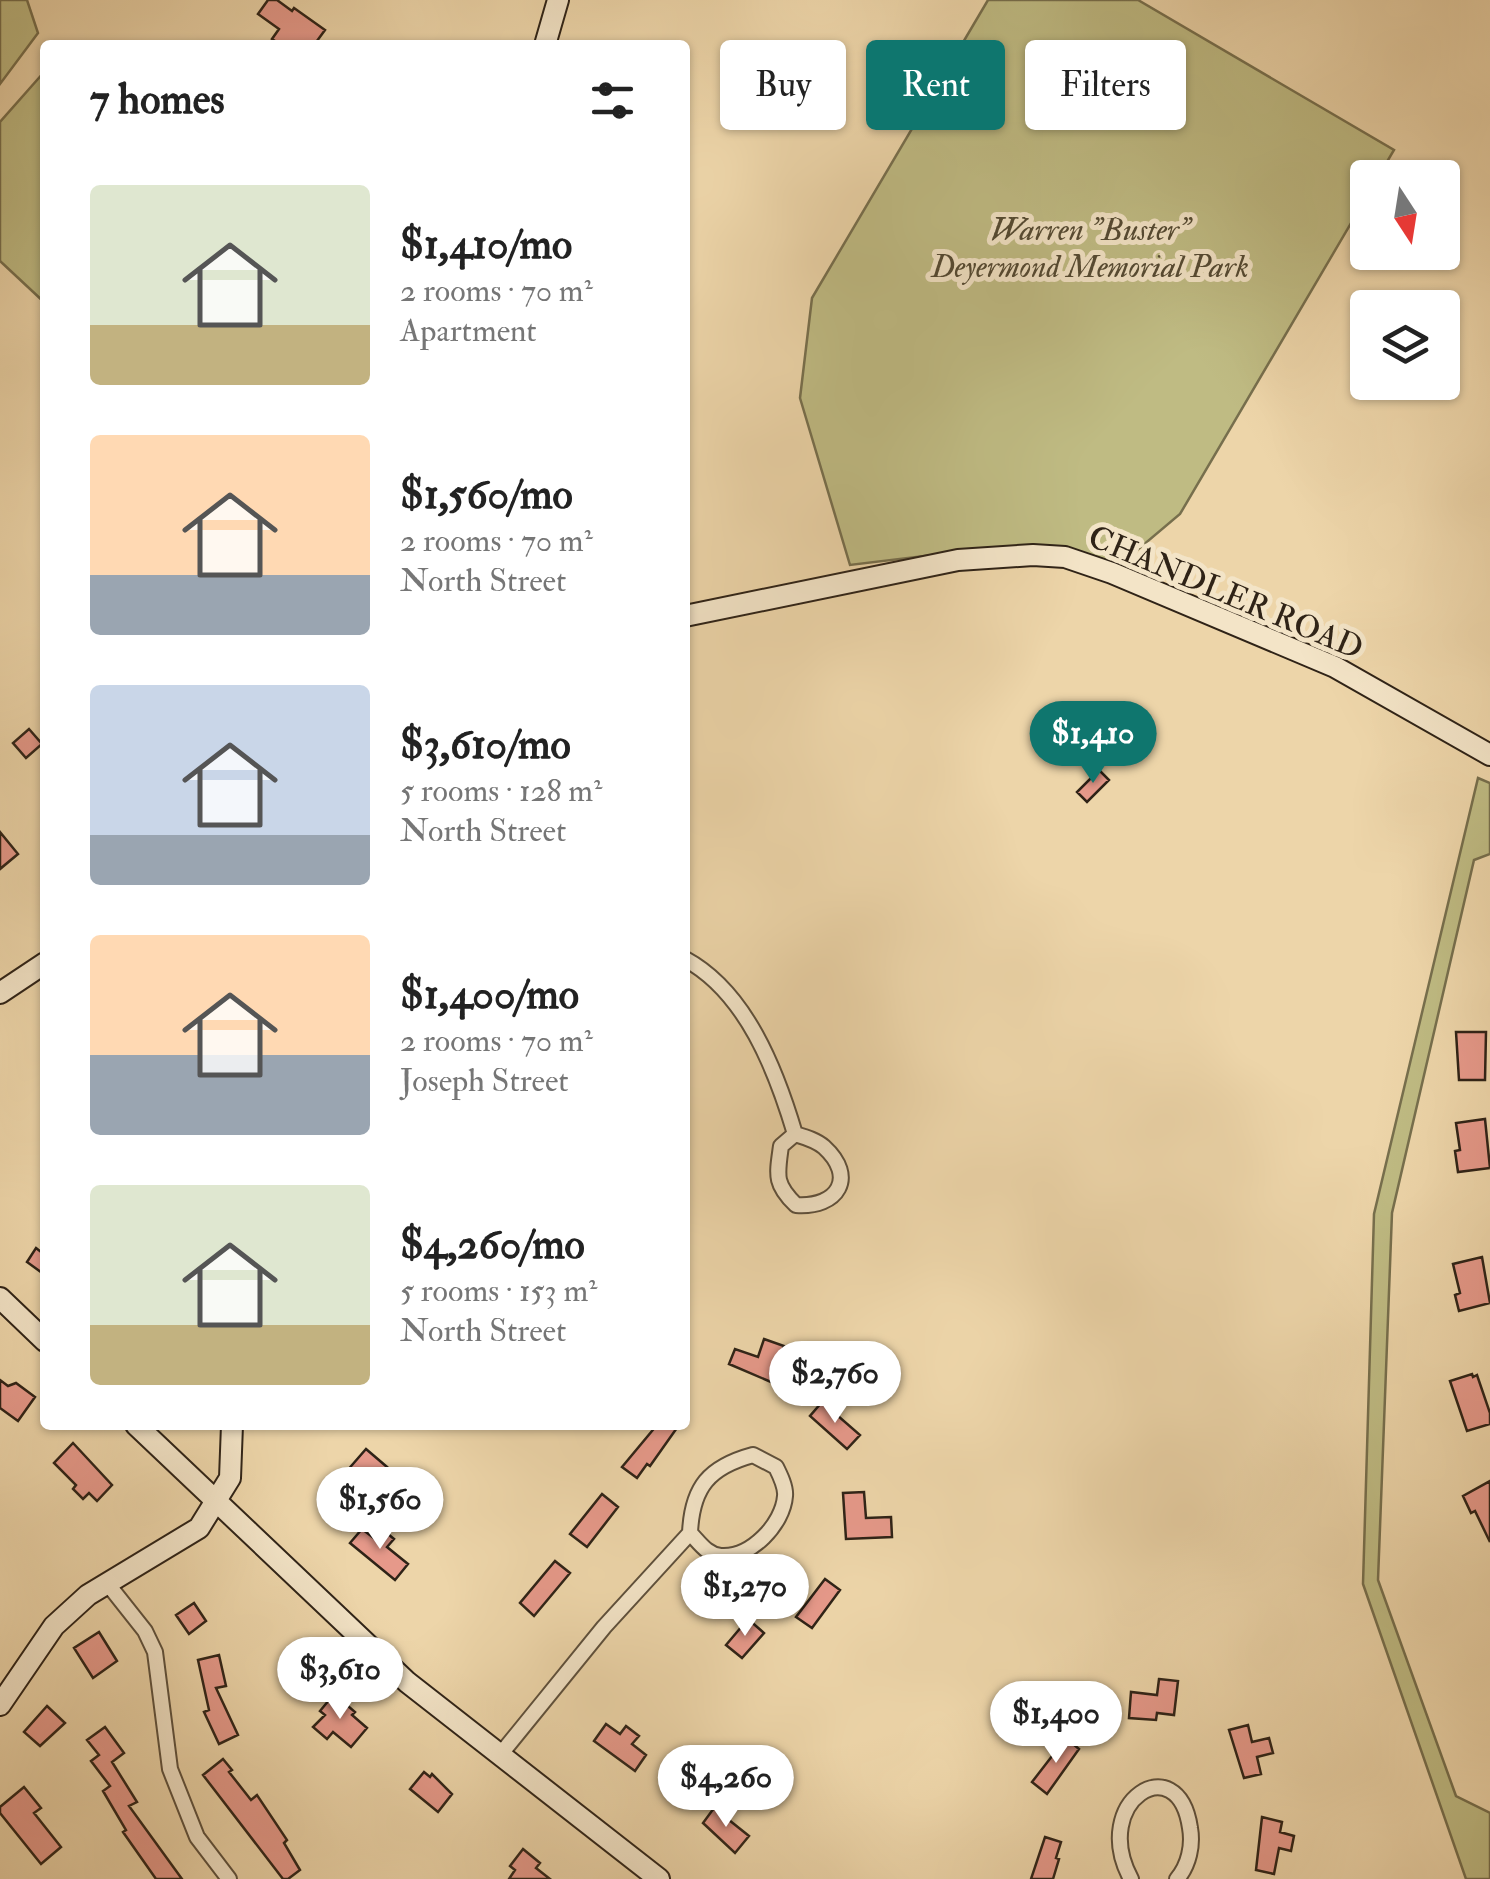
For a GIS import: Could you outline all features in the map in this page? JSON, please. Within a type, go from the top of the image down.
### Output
[{"type":"main road","points":[[546,40],[558,0]]},
{"type":"main road","name":"CHANDLER ROAD","points":[[690,615],[958,560],[1065,557],[1335,668],[1490,755]]},
{"type":"main road","points":[[0,993],[40,966]]},
{"type":"main road","points":[[0,1298],[40,1336]]},
{"type":"main road","points":[[141,1430],[407,1682],[659,1879]]},
{"type":"main road","points":[[0,1705],[54,1626],[88,1595],[199,1528],[230,1478],[232,1430]]},
{"type":"street","points":[[690,963],[716,982],[740,1010],[768,1059],[795,1134],[825,1148],[839,1169],[839,1188],[831,1201],[815,1207],[796,1206],[780,1190],[777,1171],[781,1146],[795,1134]]},
{"type":"street","points":[[500,1754],[604,1627],[690,1533],[691,1514],[709,1476],[724,1463],[753,1456],[776,1466],[786,1494],[780,1515],[767,1536],[739,1552],[721,1556],[706,1551],[690,1533]]},
{"type":"street","points":[[107,1583],[145,1632],[155,1652],[170,1769],[198,1837],[229,1879]]},
{"type":"street","points":[[1132,1879],[1119,1846],[1124,1811],[1134,1798],[1159,1786],[1181,1798],[1188,1814],[1189,1856],[1177,1879]]},
{"type":"green space","points":[[0,0],[27,0],[38,33],[0,84]]},
{"type":"green space","name":"Warren \"Buster\" Deyermond Memorial Park","points":[[988,0],[1138,0],[1394,150],[1388,160],[1350,160],[1350,225],[1180,514],[1116,568],[991,548],[850,565],[800,398],[812,298],[911,130],[1005,130],[1005,40],[964,40]]},
{"type":"green space","points":[[40,77],[40,298],[0,261],[0,122]]},
{"type":"green space","points":[[1478,778],[1490,783],[1490,854],[1474,860],[1392,1213],[1378,1580],[1456,1796],[1490,1813],[1490,1879],[1466,1879],[1363,1584],[1374,1214]]},
{"type":"building","points":[[268,0],[277,0],[325,30],[318,40],[274,40],[279,29],[258,14]]},
{"type":"building","points":[[29,729],[40,746],[26,758],[13,743]]},
{"type":"building","points":[[1099,770],[1109,780],[1087,802],[1077,792]]},
{"type":"building","points":[[0,832],[18,854],[0,869]]},
{"type":"building","points":[[1456,1032],[1486,1032],[1485,1080],[1459,1080]]},
{"type":"building","points":[[1485,1119],[1490,1168],[1458,1172],[1456,1123]]},
{"type":"building","points":[[36,1248],[40,1251],[40,1271],[27,1262]]},
{"type":"building","points":[[1482,1257],[1490,1303],[1459,1311],[1455,1295],[1460,1293],[1453,1264]]},
{"type":"building","points":[[764,1339],[784,1346],[771,1382],[729,1364],[735,1349],[758,1357]]},
{"type":"building","points":[[1477,1375],[1490,1424],[1467,1431],[1450,1381]]},
{"type":"building","points":[[0,1380],[8,1386],[16,1383],[35,1397],[18,1421],[0,1408]]},
{"type":"building","points":[[822,1402],[860,1435],[847,1449],[810,1416]]},
{"type":"building","points":[[653,1430],[675,1430],[637,1478],[622,1467]]},
{"type":"building","points":[[73,1443],[112,1485],[97,1501],[89,1493],[83,1499],[73,1489],[76,1485],[54,1463]]},
{"type":"building","points":[[366,1449],[387,1467],[360,1498],[339,1480]]},
{"type":"building","points":[[1490,1481],[1490,1542],[1463,1496]]},
{"type":"building","points":[[864,1492],[866,1518],[891,1517],[892,1537],[846,1539],[843,1493]]},
{"type":"building","points":[[602,1494],[618,1507],[587,1547],[570,1534]]},
{"type":"building","points":[[362,1529],[375,1539],[382,1529],[394,1539],[387,1547],[408,1564],[395,1580],[350,1543]]},
{"type":"building","points":[[555,1561],[570,1573],[534,1616],[520,1603]]},
{"type":"building","points":[[825,1579],[840,1590],[812,1628],[796,1617]]},
{"type":"building","points":[[194,1603],[206,1621],[189,1634],[176,1615]]},
{"type":"building","points":[[748,1619],[764,1633],[742,1658],[726,1645]]},
{"type":"building","points":[[99,1632],[117,1661],[93,1678],[74,1648]]},
{"type":"building","points":[[219,1655],[226,1686],[216,1688],[238,1735],[219,1744],[204,1712],[209,1710],[198,1660]]},
{"type":"building","points":[[1159,1679],[1178,1681],[1174,1715],[1157,1713],[1156,1720],[1129,1718],[1131,1692],[1157,1695]]},
{"type":"building","points":[[334,1694],[367,1728],[351,1747],[333,1732],[327,1739],[313,1727],[325,1715],[320,1711]]},
{"type":"building","points":[[47,1706],[65,1723],[40,1746],[24,1732]]},
{"type":"building","points":[[606,1724],[620,1734],[626,1726],[639,1736],[632,1744],[646,1755],[635,1771],[594,1741]]},
{"type":"building","points":[[1248,1725],[1252,1742],[1269,1738],[1273,1753],[1257,1757],[1261,1774],[1244,1778],[1229,1730]]},
{"type":"building","points":[[105,1727],[124,1753],[112,1762],[137,1802],[129,1806],[182,1879],[156,1879],[123,1832],[126,1830],[103,1791],[110,1786],[91,1761],[99,1755],[87,1740]]},
{"type":"building","points":[[1066,1738],[1079,1749],[1047,1794],[1032,1782]]},
{"type":"building","points":[[223,1759],[251,1800],[257,1795],[287,1840],[284,1843],[300,1870],[288,1879],[283,1879],[203,1775]]},
{"type":"building","points":[[424,1772],[430,1777],[432,1774],[452,1794],[438,1812],[410,1789]]},
{"type":"building","points":[[24,1787],[41,1808],[34,1813],[61,1847],[41,1864],[0,1813],[0,1807]]},
{"type":"building","points":[[714,1808],[749,1836],[735,1853],[703,1823]]},
{"type":"building","points":[[1262,1817],[1282,1822],[1280,1832],[1294,1836],[1291,1851],[1279,1848],[1274,1874],[1256,1870]]},
{"type":"building","points":[[1045,1837],[1061,1842],[1053,1879],[1031,1879]]},
{"type":"building","points":[[523,1849],[540,1863],[536,1868],[550,1879],[509,1879],[515,1870],[510,1866]]}]
